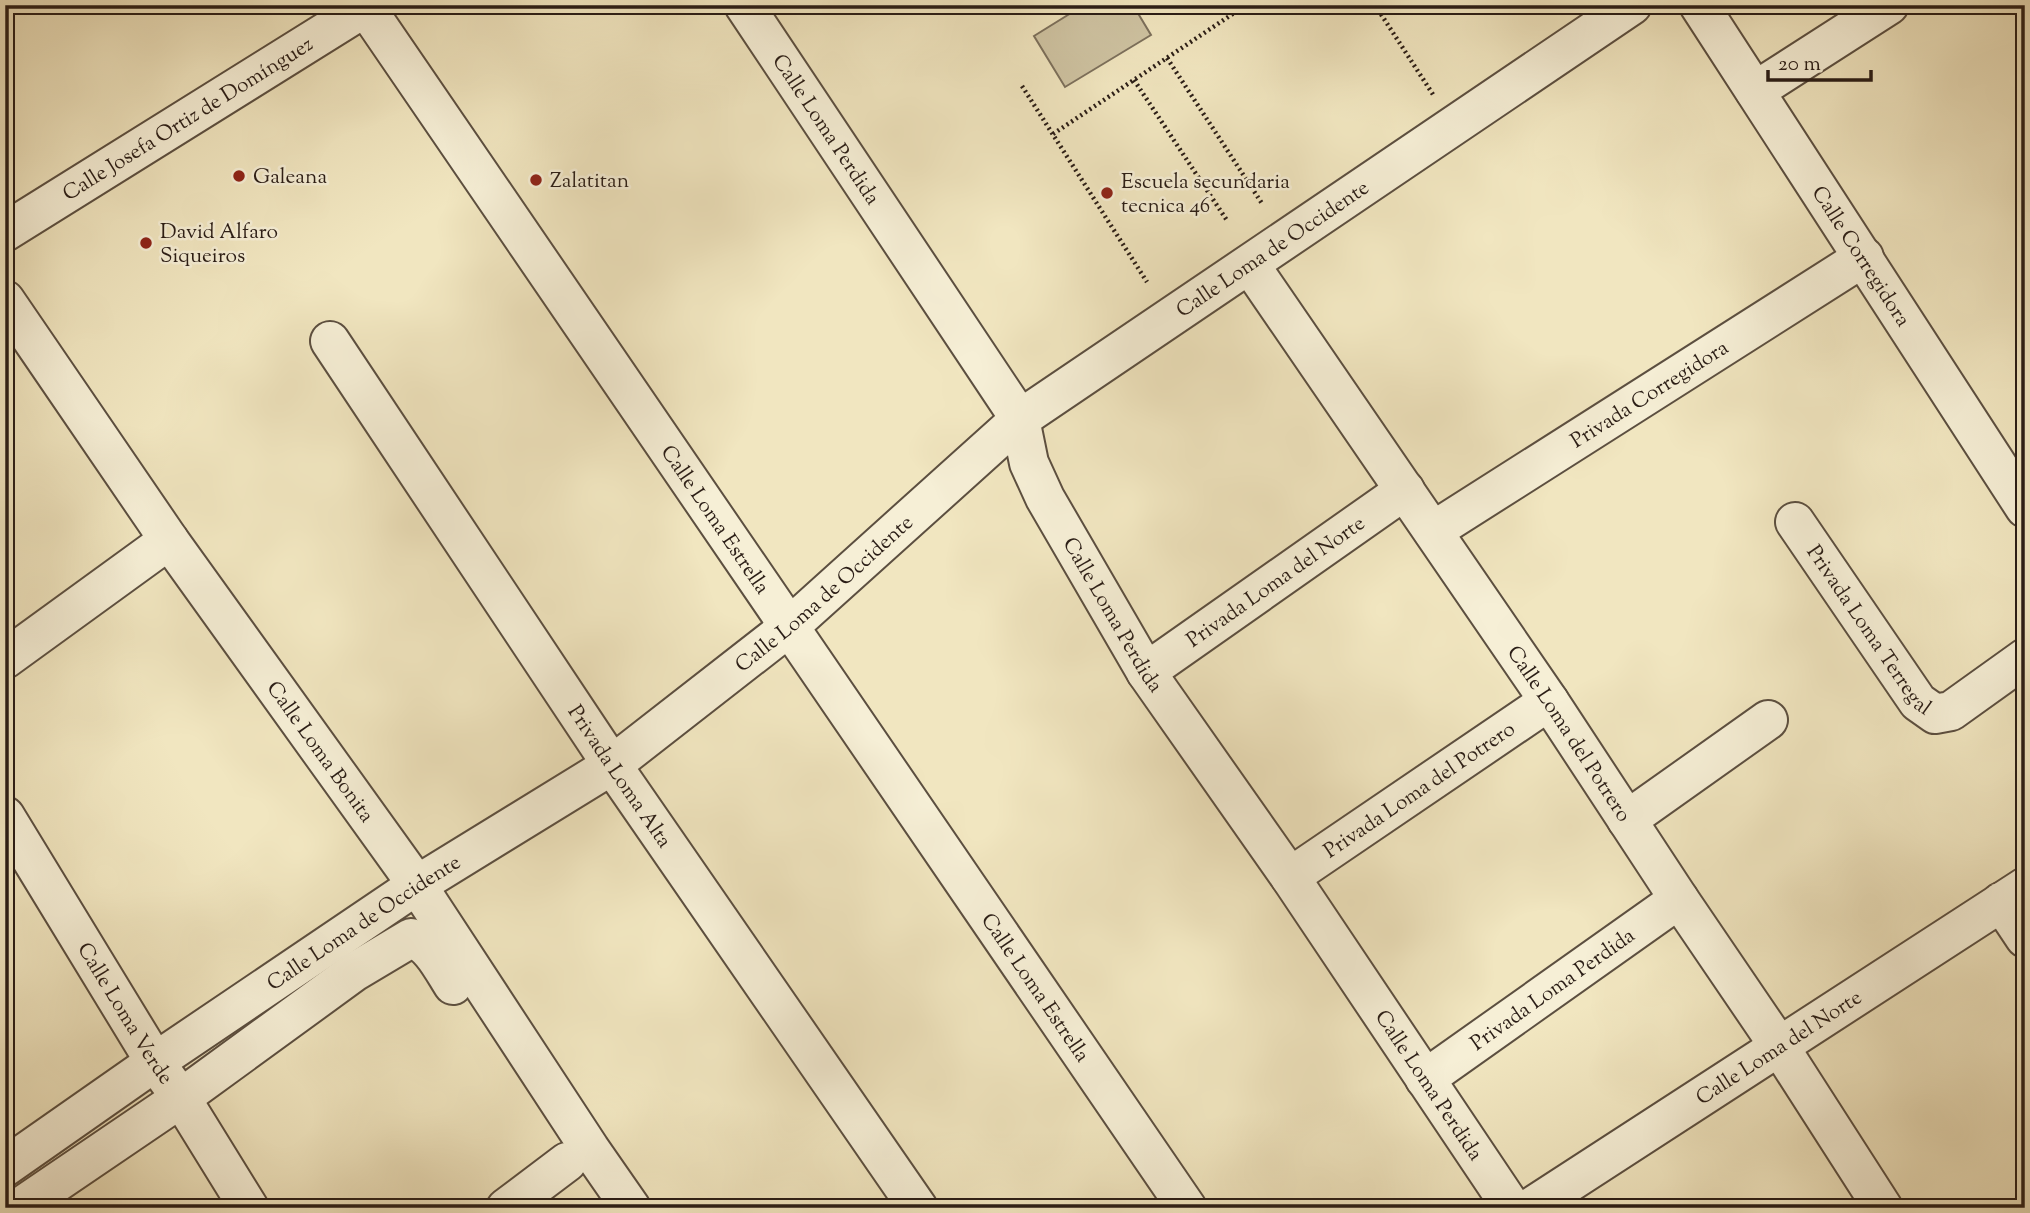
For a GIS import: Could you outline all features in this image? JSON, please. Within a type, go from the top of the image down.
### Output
[{"type":"street","name":"Calle Loma Perdida","points":[[744,5],[1020,419],[1029,463],[1045,498],[1146,671],[1290,877],[1512,1208]]},
{"type":"street","name":"Calle Loma de Occidente","points":[[5,1167],[417,885],[612,765],[789,627],[1020,419],[1632,5]]},
{"type":"street","name":"Calle Corregidora","points":[[1699,5],[2025,508]]},
{"type":"street","points":[[1755,91],[1889,5]]},
{"type":"street","name":"Calle Josefa Ortiz de Domínguez","points":[[5,232],[366,6]]},
{"type":"street","name":"Calle Loma Estrella","points":[[366,6],[1187,1208]]},
{"type":"street","name":"Privada Corregidora","points":[[1433,531],[1864,257]]},
{"type":"street","name":"Calle Loma del Potrero","points":[[1250,265],[1549,701],[1679,900],[1780,1046],[1883,1208]]},
{"type":"street","name":"Calle Loma Bonita","points":[[5,300],[169,540],[417,885],[631,1208]]},
{"type":"street","name":"Privada Loma Alta","points":[[330,341],[612,765],[918,1208]]},
{"type":"street","name":"Privada Loma del Norte","points":[[1146,671],[1405,490]]},
{"type":"street","name":"Privada Loma Terregal","points":[[1795,522],[1918,702],[1935,714],[1951,711],[2025,659]]},
{"type":"street","points":[[5,659],[169,540]]},
{"type":"street","name":"Privada Loma del Potrero","points":[[1290,877],[1549,701]]},
{"type":"street","points":[[1627,820],[1768,720]]},
{"type":"street","name":"Calle Loma Verde","points":[[5,816],[155,1062],[181,1098],[249,1208]]},
{"type":"street","points":[[2013,894],[2025,939]]},
{"type":"street","name":"Calle Loma del Norte","points":[[1530,1208],[2013,894]]},
{"type":"street","name":"Privada Loma Perdida","points":[[1424,1079],[1679,900]]},
{"type":"street","points":[[19,1208],[181,1098],[354,972],[411,938],[420,941],[433,955],[598,1208]]},
{"type":"street","points":[[506,1208],[567,1162]]},
{"type":"path","points":[[1053,134],[1246,5]]},
{"type":"path","points":[[1376,5],[1437,101]]},
{"type":"path","points":[[1167,58],[1263,205]]},
{"type":"path","points":[[1134,80],[1228,222]]},
{"type":"path","points":[[1022,86],[1147,282]]},
{"type":"shaded area","points":[[1084,5],[1133,5],[1151,35],[1065,87],[1034,36]]},
{"type":"place","name":"Galeana","points":[[239,176]]},
{"type":"place","name":"Zalatitan","points":[[536,180]]},
{"type":"place","name":"Escuela secundaria tecnica 46","points":[[1107,193]]},
{"type":"place","name":"David Alfaro Siqueiros","points":[[146,243]]}]
